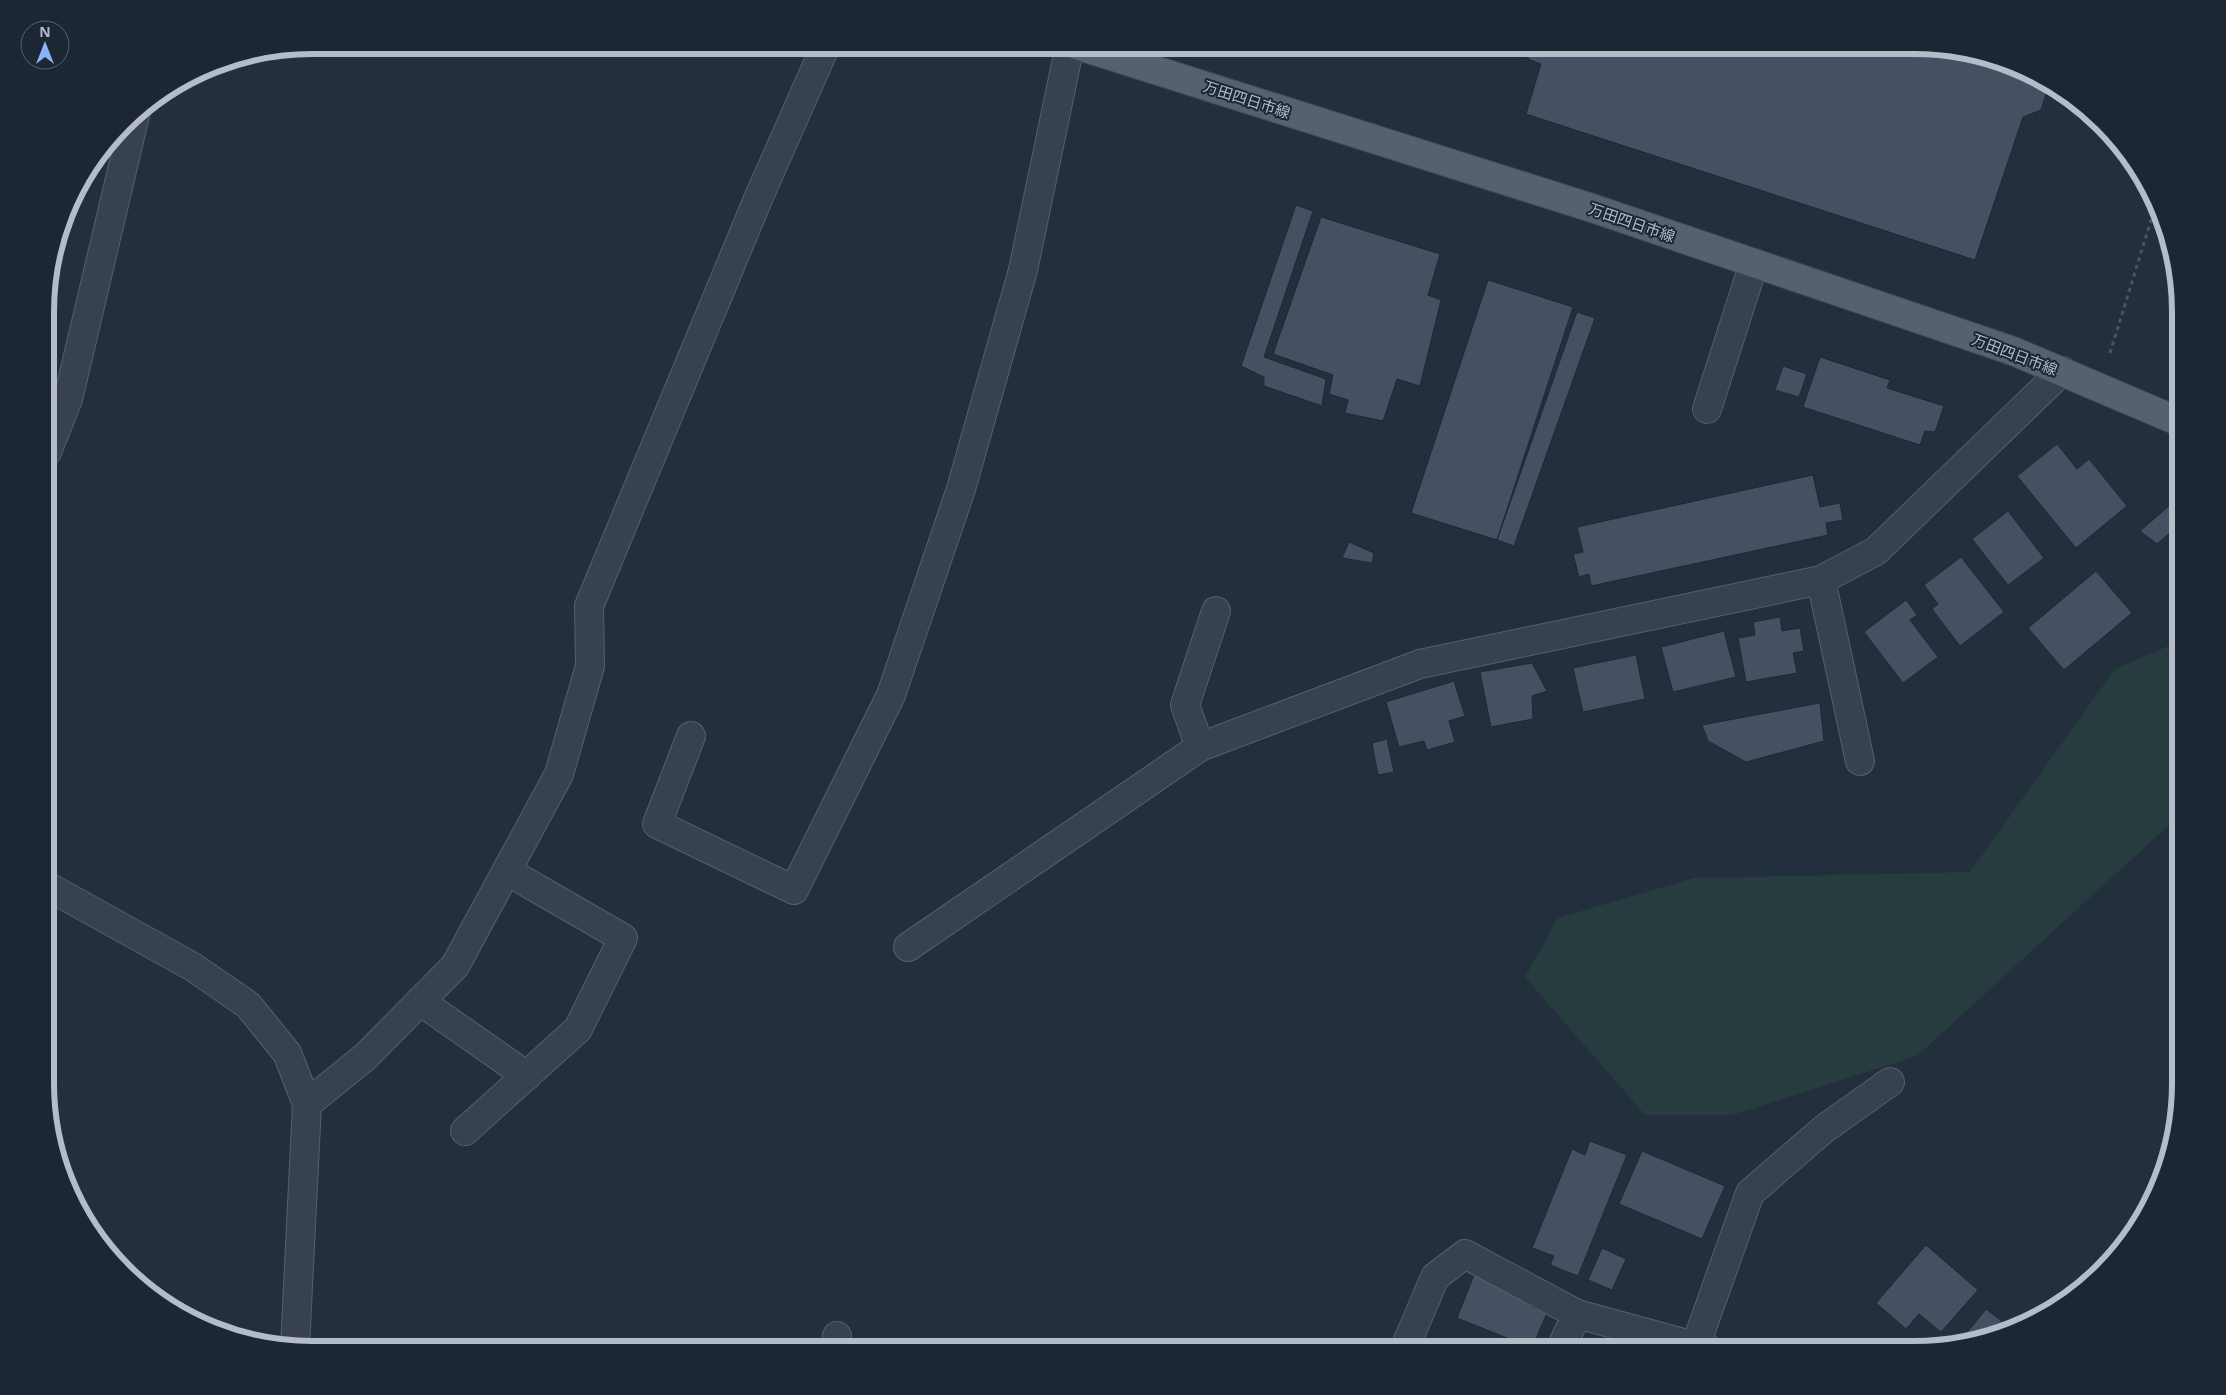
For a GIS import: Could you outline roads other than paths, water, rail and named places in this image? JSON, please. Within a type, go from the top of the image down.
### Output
[{"type":"main road","name":"万田四日市線","points":[[1104,54],[1582,205],[2013,351],[2172,418]]},
{"type":"street","points":[[306,1104],[365,1057],[455,966],[559,774],[590,666],[589,606],[758,199],[822,54]]},
{"type":"street","points":[[691,736],[657,824],[794,890],[891,695],[961,489],[1023,270],[1068,54]]},
{"type":"street","points":[[54,434],[68,399],[133,126]]},
{"type":"street","points":[[1707,409],[1754,263]]},
{"type":"street","points":[[908,947],[1200,748],[1420,664],[1821,580],[1876,551],[2062,371]]},
{"type":"street","points":[[1821,580],[1860,760]]},
{"type":"street","points":[[1200,748],[1185,705],[1216,610]]},
{"type":"street","points":[[465,1131],[578,1030],[623,938],[507,871]]},
{"type":"street","points":[[54,890],[193,967],[248,1005],[287,1053],[306,1104],[295,1341]]},
{"type":"street","points":[[420,1001],[527,1076]]},
{"type":"street","points":[[1702,1341],[1750,1192],[1824,1129],[1890,1082]]},
{"type":"street","points":[[1408,1341],[1435,1277],[1465,1254],[1577,1314],[1675,1341]]},
{"type":"street","points":[[1564,1341],[1577,1314]]}]
